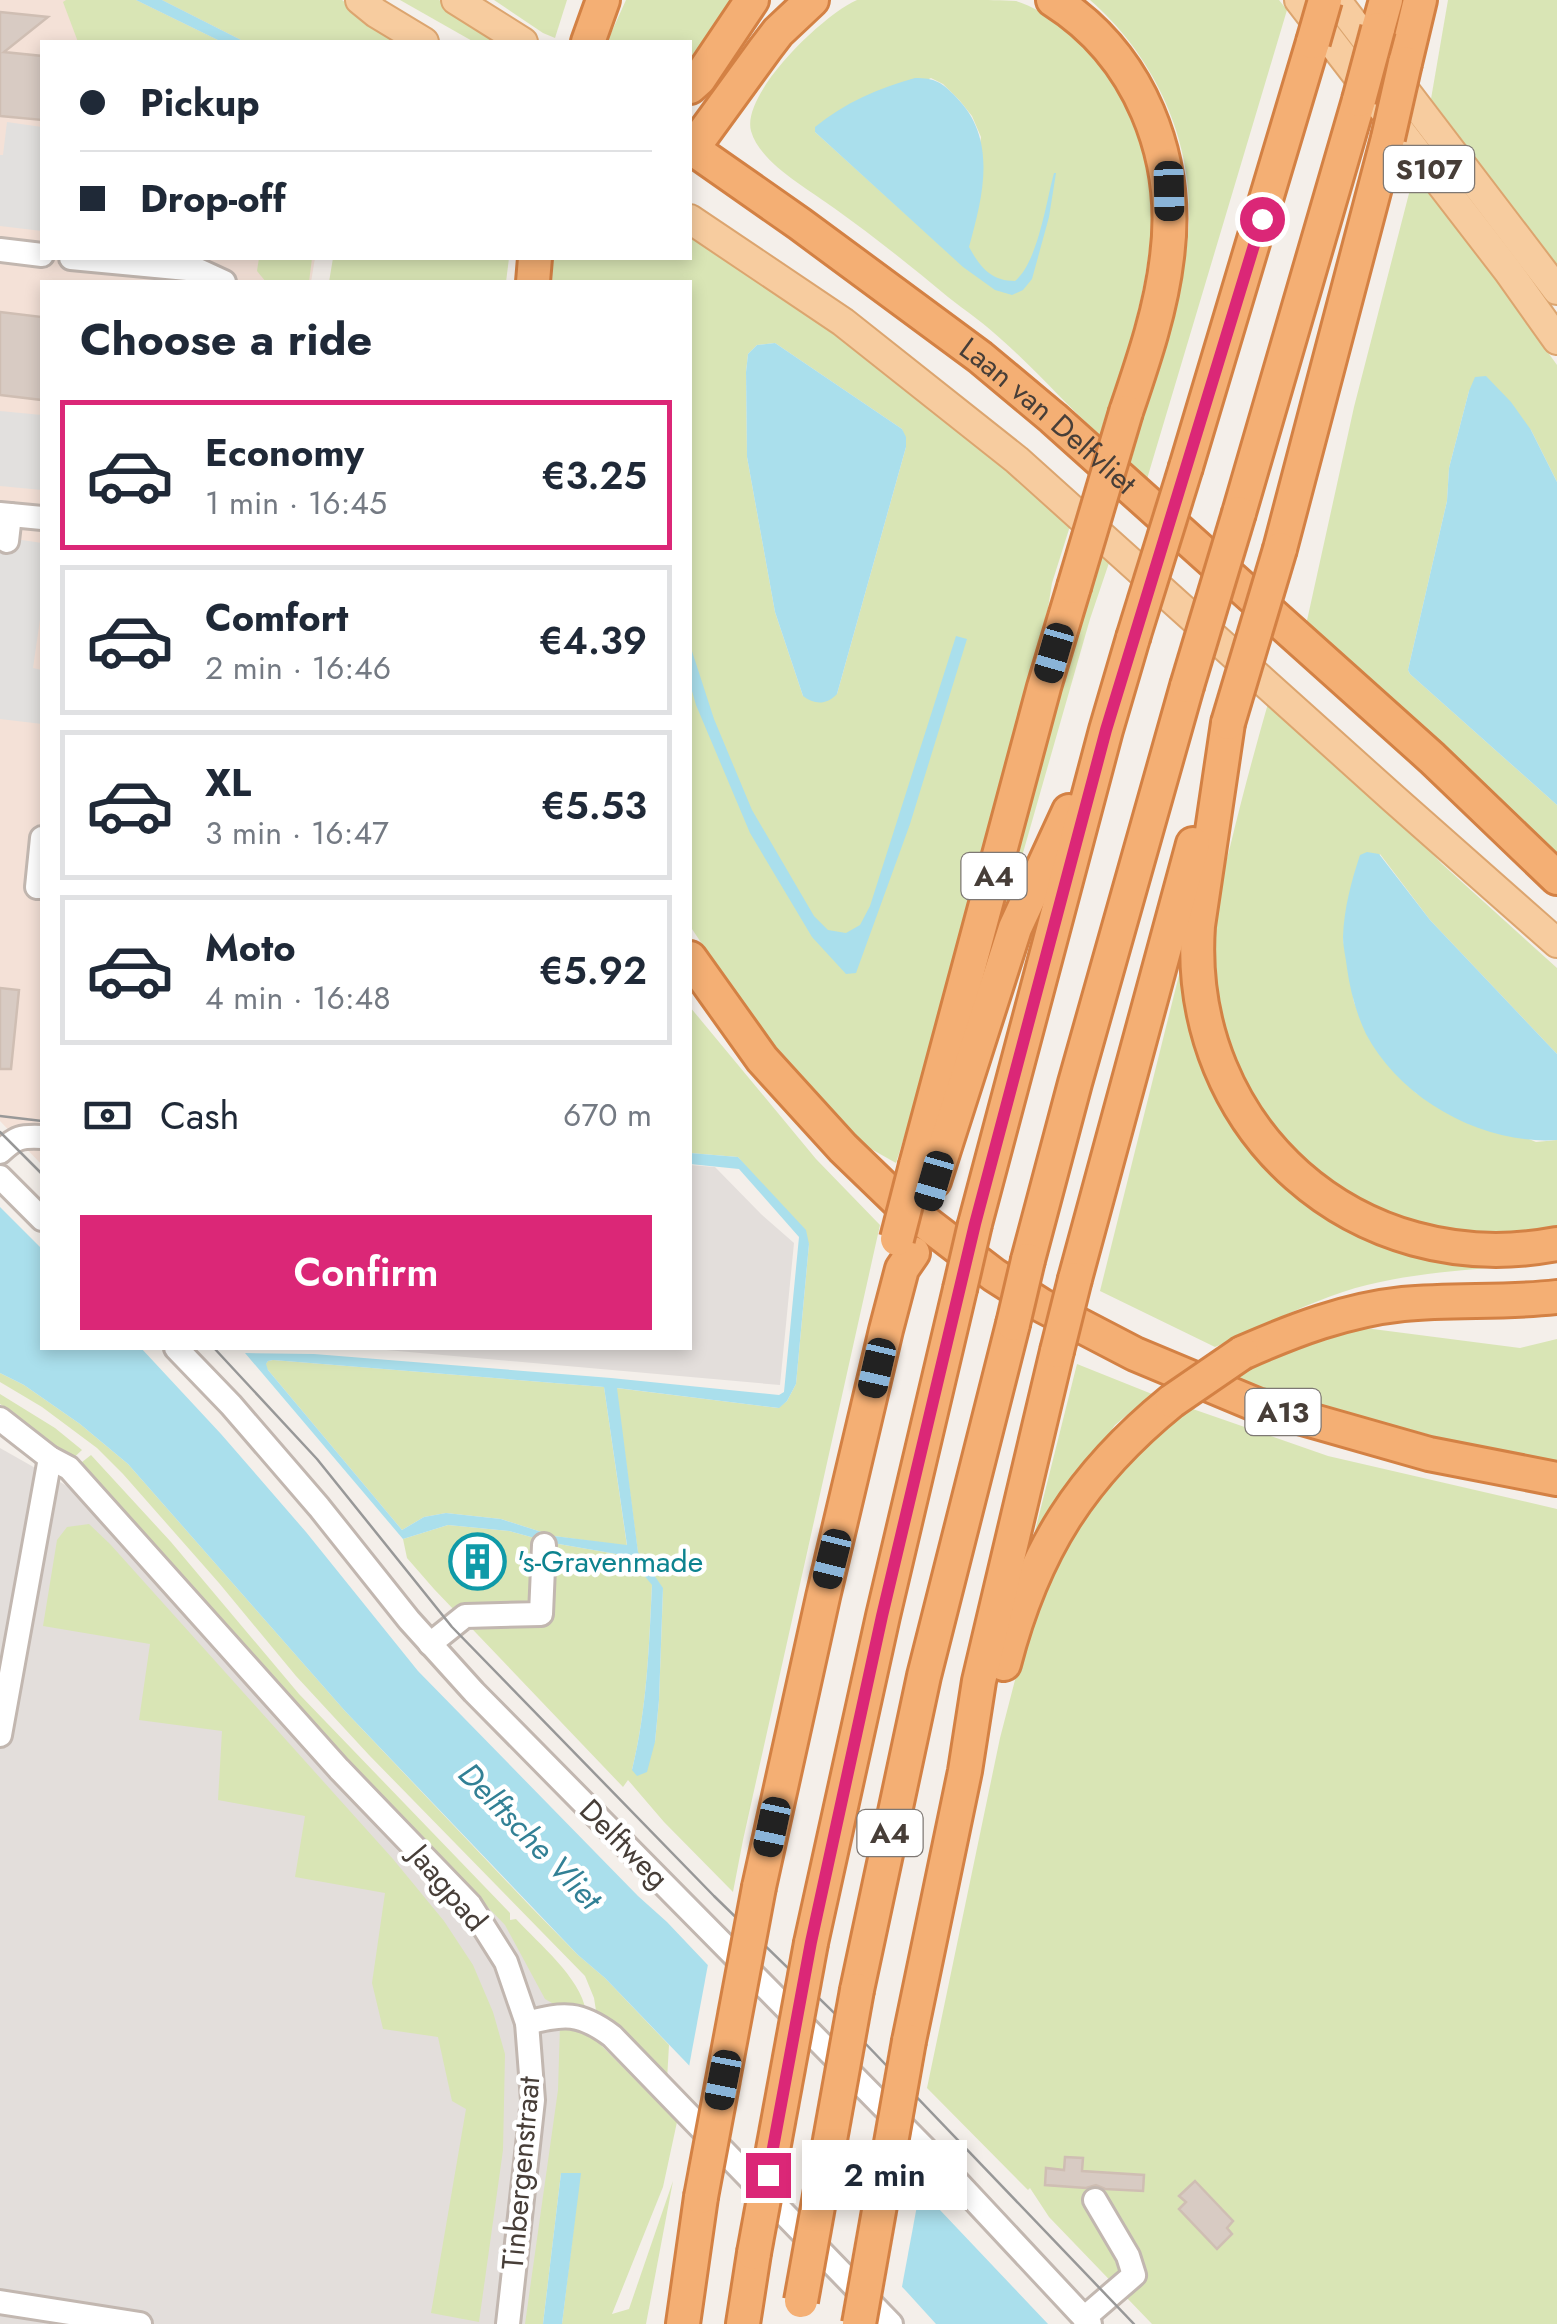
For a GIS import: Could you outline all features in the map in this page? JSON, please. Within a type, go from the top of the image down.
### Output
[{"type":"highway","points":[[692,85],[752,0]]},
{"type":"highway","points":[[692,148],[778,32],[812,0]]},
{"type":"highway","name":"A4","points":[[683,2324],[701,2197],[759,1887],[822,1597],[1039,706],[1145,354],[1167,258],[1169,191],[1156,130],[1146,105],[1117,58],[1091,30],[1053,0]]},
{"type":"highway","name":"A4","points":[[743,2324],[811,1942],[882,1616],[975,1224],[1106,730],[1325,0]]},
{"type":"highway","name":"A4","points":[[858,2324],[909,2041],[965,1772],[979,1681],[1074,1279],[1185,871],[1280,549],[1388,138],[1420,0]]},
{"type":"highway","points":[[589,40],[601,4]]},
{"type":"highway","name":"A4","points":[[799,2312],[858,1990],[924,1676],[1028,1260],[1079,1066],[1382,14]]},
{"type":"highway","name":"Laan van Delfvliet","points":[[692,150],[980,357],[1053,418],[1432,758],[1557,878]]},
{"type":"highway","name":"A4","points":[[1228,723],[1196,954],[1198,986],[1217,1063],[1249,1121],[1285,1164],[1327,1198],[1403,1236],[1454,1248],[1506,1250],[1557,1244]]},
{"type":"highway","name":"A4","points":[[925,1173],[1014,928],[1106,730]]},
{"type":"highway","name":"A13","points":[[692,961],[762,1060],[843,1148],[900,1203],[994,1275],[1041,1305],[1135,1354],[1257,1405],[1429,1454],[1557,1480]]},
{"type":"highway","name":"A4","points":[[965,1772],[998,1686],[1022,1602],[1050,1542],[1106,1463],[1172,1401],[1242,1353],[1293,1330],[1376,1308],[1557,1297]]},
{"type":"main road","points":[[360,0],[421,40]]},
{"type":"main road","points":[[456,0],[521,40]]},
{"type":"main road","name":"S107","points":[[1299,0],[1508,270],[1557,340]]},
{"type":"main road","name":"S107","points":[[1336,0],[1557,290]]},
{"type":"main road","name":"Laan van Delfvliet","points":[[692,220],[843,322],[1004,448],[1557,942]]},
{"type":"street","points":[[0,250],[40,254]]},
{"type":"street","points":[[80,260],[137,273],[198,270],[220,280]]},
{"type":"street","points":[[7,542],[5,514],[40,518]]},
{"type":"street","points":[[40,857],[40,887]]},
{"type":"street","points":[[0,1152],[22,1136],[40,1137]]},
{"type":"street","points":[[0,1177],[40,1217]]},
{"type":"street","name":"Delftweg","points":[[178,1350],[307,1492],[430,1644],[948,2172],[1087,2321]]},
{"type":"street","name":"Jaagpad","points":[[0,1419],[69,1468],[339,1769],[470,1905],[506,1962],[527,2023]]},
{"type":"street","points":[[0,1735],[50,1458]]},
{"type":"street","points":[[430,1644],[465,1616],[541,1614],[544,1545]]},
{"type":"street","points":[[527,2023],[567,2016],[593,2021],[612,2036],[891,2324]]},
{"type":"street","name":"Tinbergenstraat","points":[[508,2324],[534,2100],[527,2023]]},
{"type":"street","points":[[1087,2321],[1134,2275],[1128,2256],[1095,2200]]},
{"type":"street","points":[[0,2302],[140,2324]]},
{"type":"shaded area","points":[[0,0],[199,0],[281,40],[40,40],[40,260],[315,260],[311,280],[40,280],[40,1163],[0,1121]]},
{"type":"shaded area","points":[[7,122],[40,127],[40,231],[0,226]]},
{"type":"shaded area","points":[[0,411],[40,415],[40,490],[0,486]]},
{"type":"shaded area","points":[[22,540],[40,543],[40,620],[33,668],[40,670],[40,724],[0,719],[0,545]]},
{"type":"shaded area","points":[[692,1165],[715,1167],[794,1243],[780,1385],[386,1350],[692,1350]]},
{"type":"shaded area","points":[[0,1448],[97,1503],[576,1996],[533,2324],[0,2324]]},
{"type":"green space","points":[[136,0],[218,40],[77,40],[63,2]]},
{"type":"green space","points":[[162,0],[342,0],[392,40],[241,40]]},
{"type":"green space","points":[[400,0],[439,0],[501,40],[470,40]]},
{"type":"green space","points":[[494,0],[567,0],[555,38]]},
{"type":"green space","points":[[626,0],[737,0],[692,65],[692,40],[608,40]]},
{"type":"green space","points":[[857,0],[1016,1],[1052,19],[1073,36],[1100,66],[1128,109],[1144,154],[1151,200],[1149,247],[1130,342],[1101,436],[989,328],[786,174],[756,143],[751,115],[771,77],[806,38]],"holes":[[[931,78],[943,84],[972,116],[981,137],[963,266],[815,132]]]},
{"type":"green space","points":[[1090,0],[1279,0],[1287,10],[1147,479],[1122,456],[1184,261],[1189,204],[1186,171],[1179,138],[1153,77],[1114,23]]},
{"type":"green space","points":[[1448,0],[1557,0],[1557,266],[1431,99]]},
{"type":"green space","points":[[1414,174],[1557,365],[1557,482],[1531,430],[1469,391],[1449,468],[1447,501],[1408,670],[1557,805],[1557,857],[1306,625],[1354,407]]},
{"type":"green space","points":[[692,234],[849,339],[1071,523],[896,1163],[864,1145],[839,1123],[758,1028],[692,929],[692,280],[552,280],[553,260],[692,260]],"holes":[[[775,343],[902,429],[906,447],[837,694],[803,696],[775,612],[747,457],[748,354],[757,345]]]},
{"type":"green space","points":[[259,260],[312,260],[309,280],[264,280],[257,271]]},
{"type":"green space","points":[[333,260],[509,260],[506,280],[329,280]]},
{"type":"green space","points":[[1101,548],[1111,557],[951,1104],[1012,837]]},
{"type":"green space","points":[[1269,700],[1382,801],[1442,864],[1557,968],[1557,1054],[1430,920],[1380,854],[1343,939],[1354,1002],[1367,1034],[1383,1058],[1416,1093],[1536,1142],[1557,1140],[1557,1225],[1508,1233],[1459,1232],[1415,1222],[1373,1206],[1335,1184],[1301,1156],[1272,1124],[1248,1088],[1229,1047],[1218,1003],[1211,964],[1212,938],[1223,873]]},
{"type":"green space","points":[[1185,951],[1183,977],[1191,1026],[1208,1082],[1241,1133],[1280,1178],[1484,1261],[1552,1262],[1436,1273],[1367,1285],[1309,1305],[1215,1347],[1100,1291]]},
{"type":"green space","points":[[692,1009],[816,1159],[880,1225],[733,1892],[628,1780],[623,1787],[434,1589],[407,1558],[403,1539],[448,1525],[509,1531],[628,1556],[652,1584],[644,1701],[632,1770],[655,1742],[663,1589],[638,1553],[616,1388],[778,1408],[796,1384],[809,1244],[738,1157],[692,1153]]},
{"type":"green space","points":[[1365,1328],[1520,1348],[1557,1339],[1557,1464],[1452,1441],[1225,1379],[1308,1342]]},
{"type":"green space","points":[[273,1360],[604,1387],[627,1546],[554,1536],[501,1519],[446,1513],[424,1517],[402,1530],[268,1370],[265,1365]]},
{"type":"green space","points":[[1077,1364],[1152,1394],[1115,1425],[1032,1543]]},
{"type":"green space","points":[[0,1373],[80,1424],[128,1464],[345,1711],[669,2045],[667,2080],[597,2017],[585,1976],[296,1676],[123,1474],[97,1448],[0,1382]]},
{"type":"green space","points":[[0,1394],[82,1450],[68,1463],[55,1446],[15,1421],[17,1415],[0,1404]]},
{"type":"green space","points":[[1187,1407],[1328,1456],[1557,1509],[1557,2324],[1152,2324],[1049,2217],[1030,2188],[927,2088],[1000,1738],[1022,1653],[1052,1569],[1088,1506],[1147,1440]]},
{"type":"green space","points":[[91,1455],[171,1542],[299,1694],[510,1913],[510,1920],[516,1919],[557,1962],[576,1986],[586,2011],[559,2007],[545,1999],[505,1925],[250,1660],[77,1466]]},
{"type":"green space","points":[[89,1524],[393,1859],[444,1921],[473,1965],[505,2054],[503,2150],[479,2322],[431,2313],[466,2109],[452,2101],[438,2037],[383,2029],[372,1983],[385,1893],[295,1877],[305,1816],[218,1800],[222,1731],[139,1720],[150,1644],[43,1626],[57,1540],[67,1527]]},
{"type":"green space","points":[[560,2025],[587,2031],[677,2122],[663,2187],[612,2314],[629,2309],[673,2181],[646,2324],[562,2324],[580,2173],[561,2173],[543,2324],[525,2324],[558,2090]]},
{"type":"water","points":[[136,0],[162,0],[241,40],[218,40]]},
{"type":"water","points":[[915,78],[933,80],[946,88],[969,113],[978,131],[984,169],[969,247],[993,276],[1015,281],[1023,272],[1035,246],[1056,173],[1032,279],[1023,290],[1012,295],[995,290],[963,267],[815,132],[815,127],[826,118],[850,104]]},
{"type":"water","points":[[775,343],[902,429],[906,437],[837,694],[820,702],[803,696],[775,612],[747,457],[748,354],[757,345]]},
{"type":"water","points":[[1486,376],[1531,430],[1557,482],[1557,805],[1408,670],[1447,501],[1449,468],[1469,391],[1475,377]]},
{"type":"water","points":[[956,636],[967,639],[910,824],[856,973],[846,974],[812,937],[750,833],[696,705],[692,651],[714,719],[752,810],[814,916],[828,930],[846,933],[860,925],[870,906]]},
{"type":"water","points":[[1379,854],[1430,920],[1557,1054],[1557,1140],[1501,1135],[1447,1114],[1422,1098],[1381,1058],[1356,1010],[1343,941],[1351,885],[1360,855]]},
{"type":"water","points":[[692,1153],[738,1157],[806,1230],[809,1244],[796,1384],[779,1408],[617,1388],[638,1552],[663,1588],[655,1742],[647,1772],[637,1776],[632,1770],[644,1701],[652,1585],[628,1556],[509,1531],[448,1525],[403,1539],[245,1353],[314,1354],[779,1395],[784,1392],[799,1237],[739,1169],[692,1164]],"holes":[[[273,1360],[604,1387],[627,1545],[554,1536],[501,1519],[446,1513],[424,1517],[402,1530],[266,1364]]]},
{"type":"water","name":"Delftsche Vliet","points":[[0,1207],[40,1247],[40,1350],[143,1350],[306,1532],[418,1671],[667,1922],[1048,2324],[936,2324],[345,1711],[128,1464],[80,1424],[0,1373]]},
{"type":"water","points":[[561,2173],[581,2173],[562,2324],[543,2324]]},
{"type":"pier","points":[[709,1959],[921,2184],[901,2292],[688,2072]]},
{"type":"building","points":[[0,12],[48,17],[4,52],[40,56],[40,120],[0,116]]},
{"type":"building","points":[[0,312],[40,317],[40,400],[0,395]]},
{"type":"building","points":[[0,988],[19,990],[11,1069],[0,1069]]},
{"type":"building","name":"'s-Gravenmade","points":[[459,1545],[500,1548],[497,1578],[456,1575]]},
{"type":"building","points":[[1065,2157],[1083,2158],[1082,2171],[1144,2175],[1143,2191],[1096,2185],[1045,2185],[1046,2168],[1064,2170]]},
{"type":"building","points":[[1195,2181],[1233,2221],[1227,2228],[1232,2234],[1217,2249],[1179,2209],[1186,2202],[1179,2196]]},
{"type":"tram line","points":[[0,1116],[40,1121]]},
{"type":"tram line","points":[[0,1132],[40,1172]]},
{"type":"tram line","points":[[216,1350],[317,1459],[452,1627],[714,1896],[862,2040],[1134,2324]]},
{"type":"place","name":"'s-Gravenmade","points":[[478,1562]]},
{"type":"route","points":[[768,2175],[811,1942],[882,1616],[975,1224],[1106,730],[1262,219]]}]
